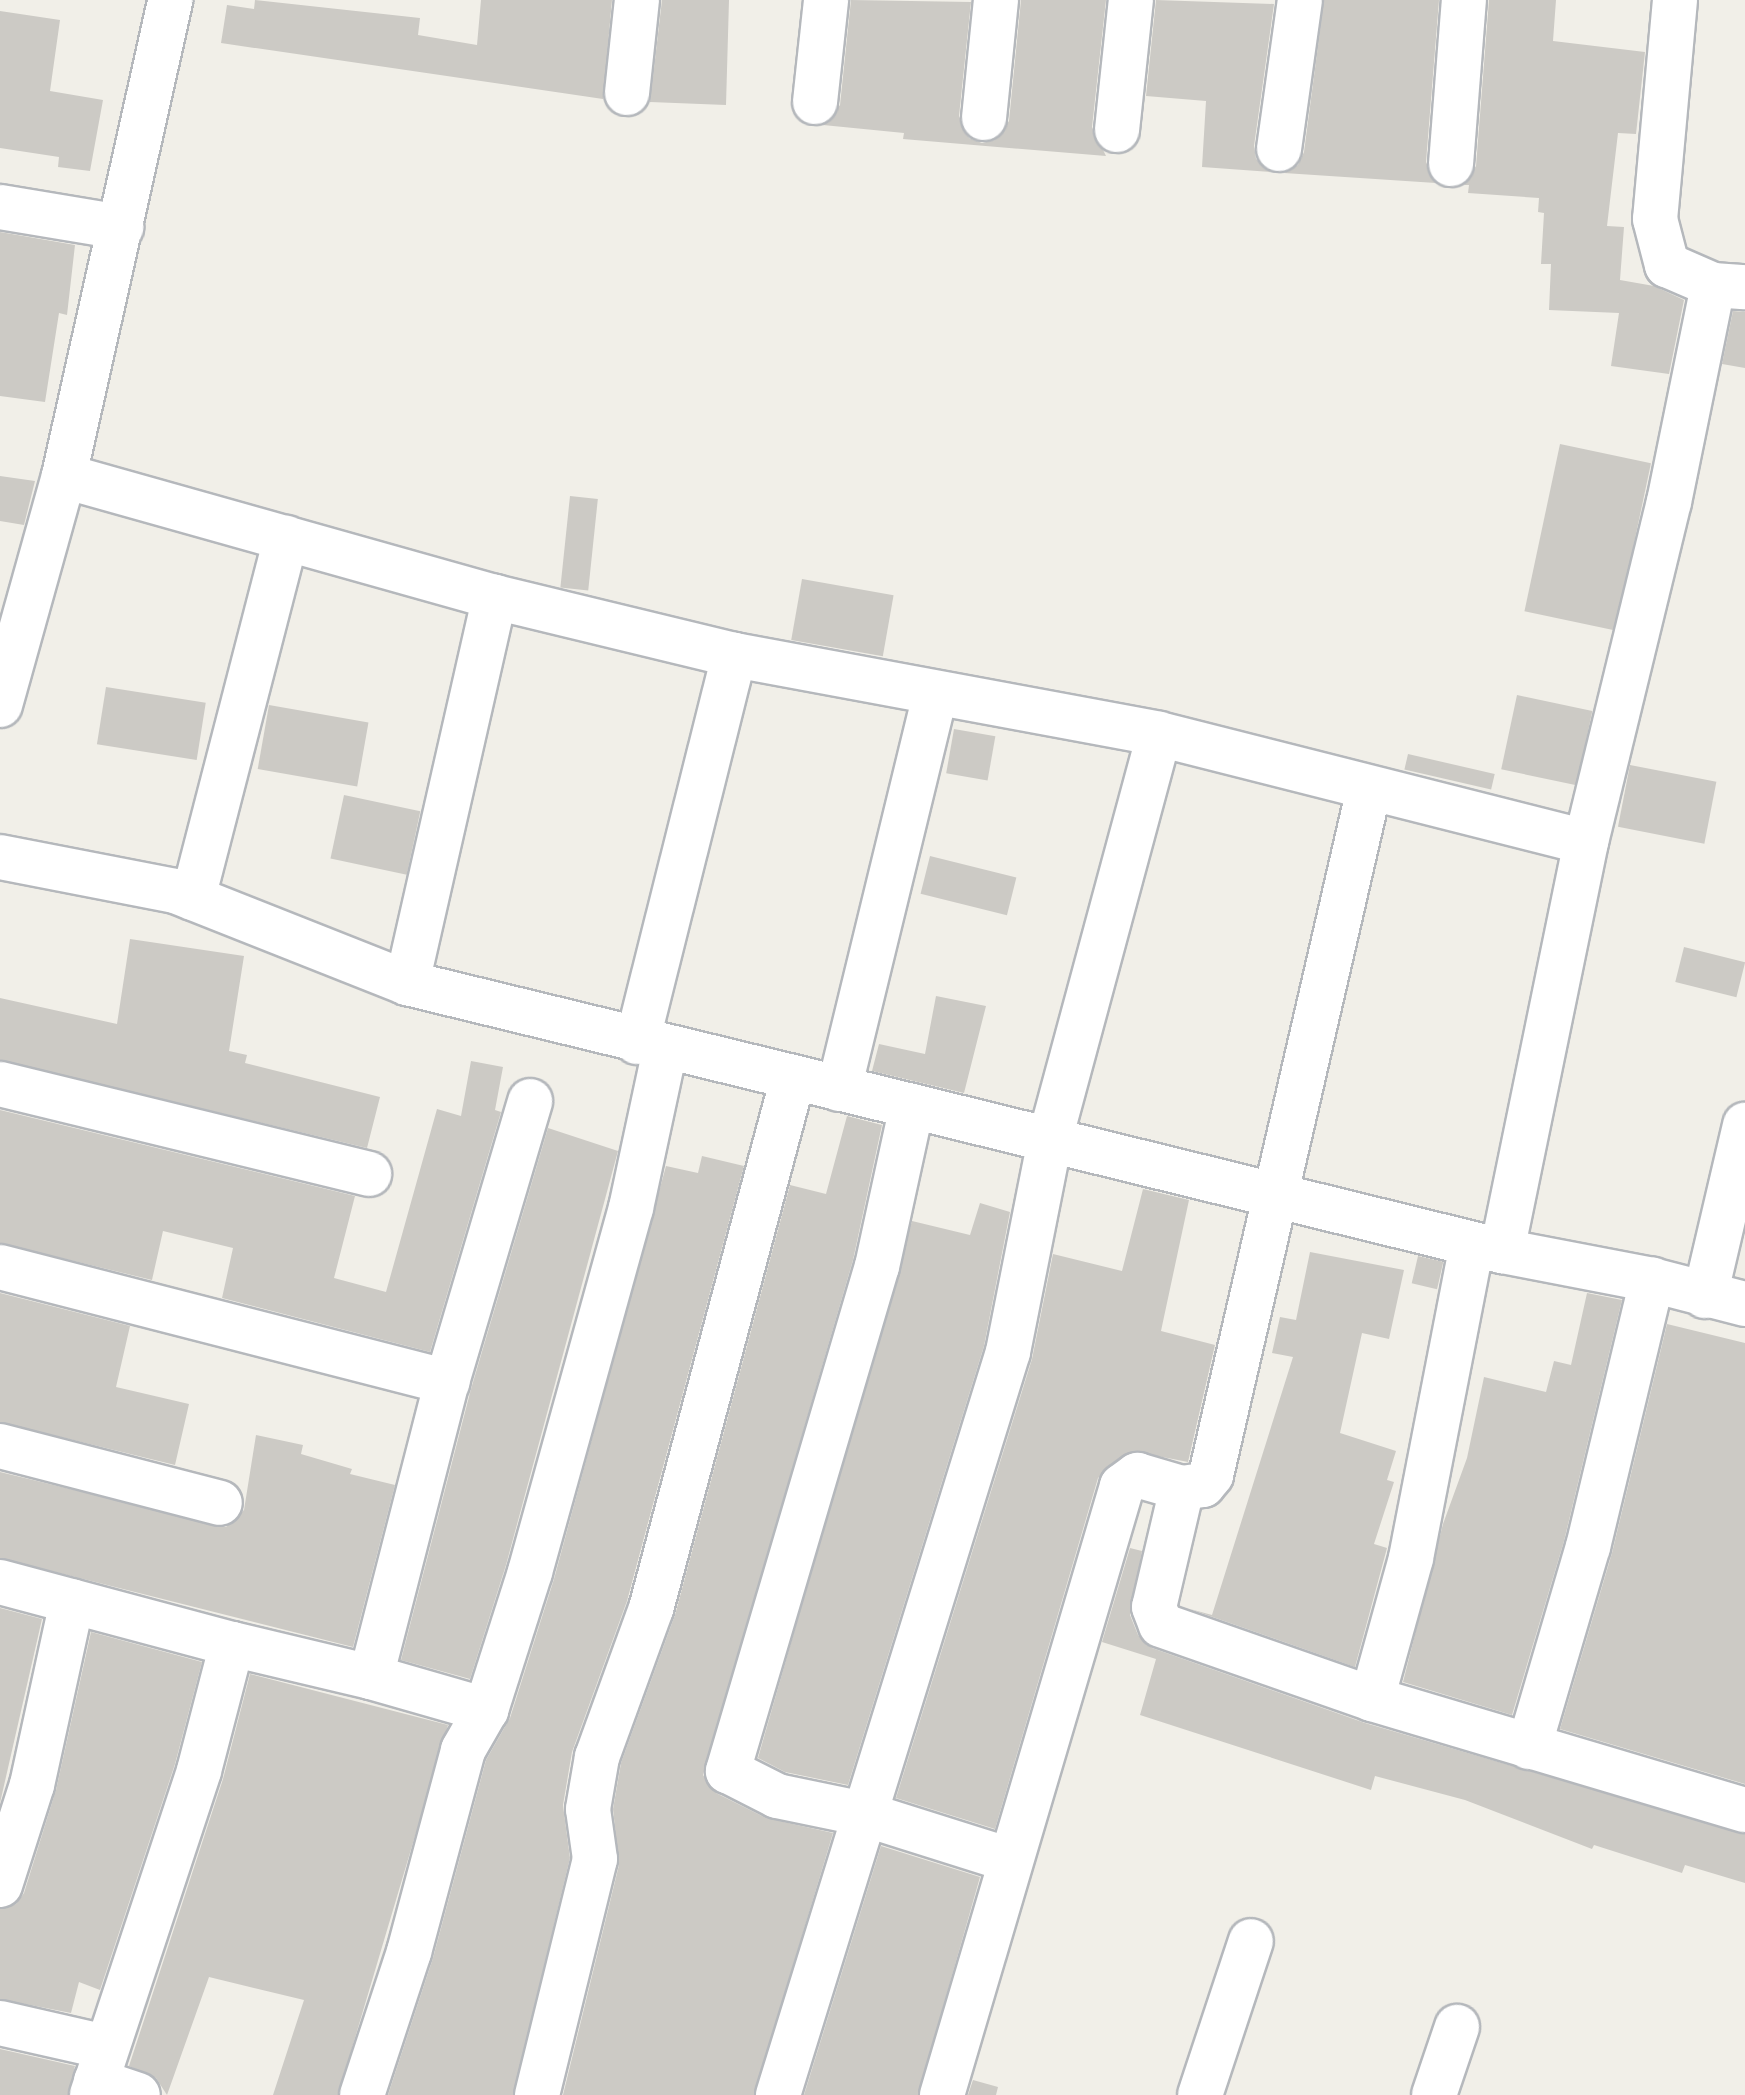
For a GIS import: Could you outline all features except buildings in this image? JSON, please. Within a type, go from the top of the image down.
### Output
[{"type":"street","points":[[0,705],[64,476],[170,0]]},
{"type":"street","points":[[627,93],[637,0]]},
{"type":"street","points":[[815,102],[826,0]]},
{"type":"street","points":[[984,118],[996,0]]},
{"type":"street","points":[[1117,130],[1131,0]]},
{"type":"street","points":[[1279,149],[1300,0]]},
{"type":"street","points":[[1451,164],[1464,0]]},
{"type":"street","points":[[1372,1699],[1411,1558],[1669,502],[1729,286],[1667,265],[1655,219],[1675,0]]},
{"type":"street","points":[[0,207],[121,227]]},
{"type":"street","points":[[64,476],[495,597],[734,655],[935,696],[1159,734],[1586,842]]},
{"type":"street","points":[[193,898],[286,538]]},
{"type":"street","points":[[407,983],[495,597]]},
{"type":"street","points":[[362,2095],[409,1952],[463,1750],[486,1710],[631,1208],[651,1045],[734,655]]},
{"type":"street","points":[[839,1089],[935,696]]},
{"type":"street","points":[[778,2095],[1008,1352],[1050,1139],[1159,734]]},
{"type":"street","points":[[942,2095],[1122,1486],[1137,1475],[1182,1488],[1203,1485],[1211,1475],[1277,1200],[1369,789]]},
{"type":"street","points":[[0,857],[193,898],[407,983],[651,1045],[1050,1139],[1277,1200],[1487,1248],[1652,1280],[1725,1300],[1745,1125]]},
{"type":"street","points":[[537,2095],[595,1859],[588,1809],[597,1757],[651,1609],[793,1078]]},
{"type":"street","points":[[0,1084],[369,1174]]},
{"type":"street","points":[[371,1677],[447,1382],[530,1101]]},
{"type":"street","points":[[912,1106],[877,1266],[727,1764],[733,1777],[777,1796],[864,1814],[1010,1860]]},
{"type":"street","points":[[0,1267],[447,1382]]},
{"type":"street","points":[[1529,1747],[1588,1547],[1652,1280]]},
{"type":"street","points":[[0,1446],[220,1503]]},
{"type":"street","points":[[1182,1488],[1154,1607],[1161,1625],[1372,1699],[1745,1810]]},
{"type":"street","points":[[0,1582],[232,1644],[371,1677],[486,1710]]},
{"type":"street","points":[[0,1885],[32,1785],[72,1601]]},
{"type":"street","points":[[98,2075],[199,1771],[232,1644]]},
{"type":"street","points":[[1200,2095],[1251,1941]]},
{"type":"street","points":[[0,2023],[138,2095]]},
{"type":"street","points":[[1434,2095],[1457,2027]]}]
